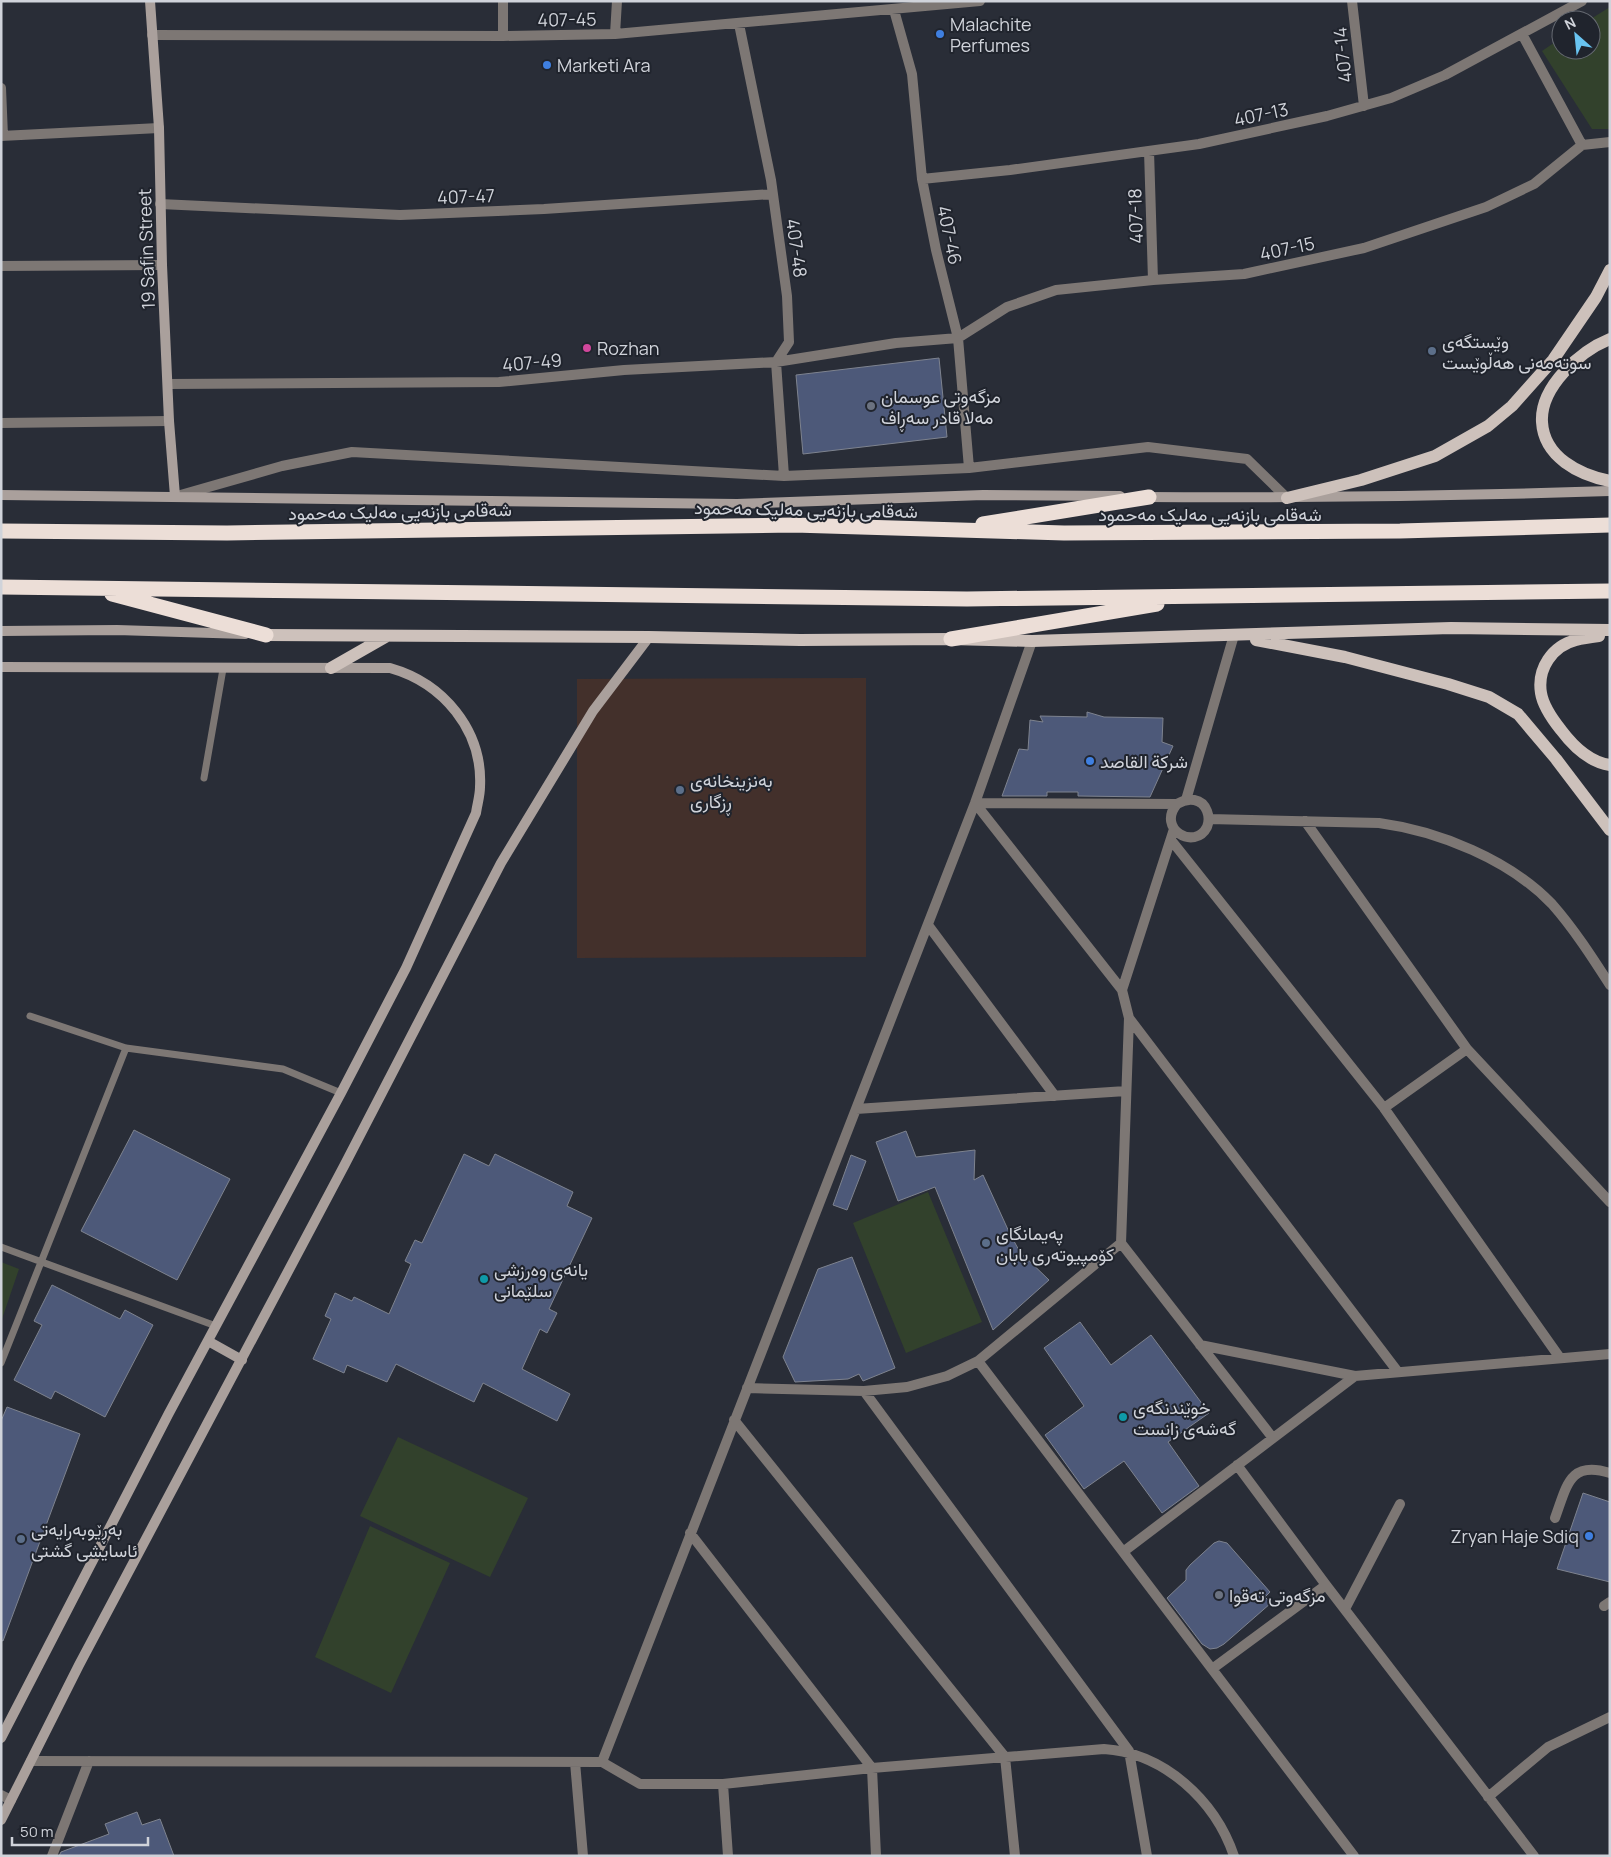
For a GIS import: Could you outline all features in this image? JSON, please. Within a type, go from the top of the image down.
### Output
[{"type":"highway","points":[[948,530],[1149,497]]},
{"type":"highway","name":"شەقامی بازنەیی مەلیک مەحمود","points":[[1,531],[227,533],[794,524],[1064,533],[1400,531],[1610,525]]},
{"type":"highway","points":[[1,587],[947,598],[1610,591]]},
{"type":"highway","points":[[89,588],[266,635]]},
{"type":"highway","points":[[952,638],[1203,596]]},
{"type":"main road","points":[[1287,498],[1361,480],[1435,456],[1488,426],[1512,406],[1553,360],[1596,297],[1610,270]]},
{"type":"main road","points":[[1610,339],[1587,350],[1568,367],[1552,389],[1542,421],[1548,443],[1562,461],[1572,468],[1610,481]]},
{"type":"main road","points":[[266,635],[648,637],[800,640],[952,638],[1032,641],[1451,628],[1610,630]]},
{"type":"main road","points":[[1610,634],[1575,640],[1562,646],[1547,661],[1542,670],[1540,682],[1545,706],[1565,736],[1578,750],[1589,758],[1602,764],[1610,765]]},
{"type":"main road","points":[[331,668],[389,635]]},
{"type":"main road","points":[[1234,636],[1345,657],[1448,684],[1489,697],[1518,714],[1556,759],[1610,830]]},
{"type":"street","name":"19 Safin Street","points":[[150,1],[159,128],[162,265],[169,421],[175,496]]},
{"type":"street","points":[[503,1],[503,36]]},
{"type":"street","points":[[615,34],[617,1]]},
{"type":"street","name":"407-45","points":[[152,35],[503,36],[615,34],[980,1]]},
{"type":"street","name":"407-14","points":[[1352,1],[1364,106]]},
{"type":"street","name":"407-13","points":[[922,179],[1010,170],[1199,144],[1327,116],[1391,98],[1446,75],[1582,1]]},
{"type":"street","name":"407-46","points":[[894,10],[912,74],[922,179],[936,250],[958,338],[969,468]]},
{"type":"street","name":"407-48","points":[[739,24],[773,194],[787,296],[790,342],[776,362]]},
{"type":"street","points":[[1522,34],[1582,145],[1610,142]]},
{"type":"street","points":[[1,88],[2,136],[159,128]]},
{"type":"street","name":"407-15","points":[[958,338],[1007,307],[1056,290],[1153,280],[1244,274],[1364,248],[1486,207],[1534,184],[1582,145]]},
{"type":"street","name":"407-18","points":[[1149,151],[1153,280]]},
{"type":"street","name":"407-47","points":[[160,204],[400,215],[544,209],[773,194]]},
{"type":"street","points":[[1,266],[162,265]]},
{"type":"street","name":"407-49","points":[[168,384],[499,382],[624,370],[776,362],[896,344],[958,338]]},
{"type":"street","points":[[776,362],[784,476]]},
{"type":"street","points":[[1,423],[169,421]]},
{"type":"street","points":[[175,496],[282,466],[352,452],[784,476],[969,468],[1148,447],[1247,459],[1287,498]]},
{"type":"street","points":[[1,495],[737,504],[983,495],[1287,498],[1439,496],[1610,490]]},
{"type":"street","points":[[1,631],[117,630],[266,635]]},
{"type":"street","points":[[976,803],[1182,802],[1195,800],[1201,803],[1208,813],[1208,825],[1204,831],[1194,837],[1182,836],[1174,829],[1171,815],[1182,802],[1234,636]]},
{"type":"street","points":[[1,1820],[6,1797],[31,1761],[79,1665],[242,1360],[501,863],[593,711],[648,637]]},
{"type":"street","points":[[602,1762],[690,1532],[976,803],[1032,641]]},
{"type":"street","points":[[1,667],[390,668],[418,679],[435,690],[450,704],[470,732],[476,747],[480,786],[476,813],[406,968],[208,1341],[1,1738]]},
{"type":"street","points":[[976,803],[1122,990],[1129,1018],[1121,1243],[1272,1438]]},
{"type":"street","points":[[1209,819],[1369,822],[1395,825],[1434,835],[1478,852],[1514,872],[1551,904],[1583,944],[1610,985]]},
{"type":"street","points":[[1305,821],[1467,1049],[1610,1202]]},
{"type":"street","points":[[1122,990],[1174,829]]},
{"type":"street","points":[[1171,840],[1384,1108],[1560,1358]]},
{"type":"street","points":[[928,925],[1055,1096]]},
{"type":"street","points":[[1129,1018],[1398,1372]]},
{"type":"street","points":[[1384,1108],[1467,1049]]},
{"type":"street","points":[[856,1109],[1126,1091]]},
{"type":"street","points":[[747,1388],[864,1392],[907,1387],[947,1376],[978,1361],[1121,1243]]},
{"type":"street","points":[[208,1341],[242,1360]]},
{"type":"street","points":[[1200,1345],[1355,1376],[1610,1354]]},
{"type":"street","points":[[978,1361],[1354,1856]]},
{"type":"street","points":[[1122,1552],[1355,1376]]},
{"type":"street","points":[[864,1392],[1129,1751],[1147,1856]]},
{"type":"street","points":[[734,1420],[1005,1757],[1015,1856]]},
{"type":"street","points":[[1237,1466],[1344,1610],[1534,1856]]},
{"type":"street","points":[[1555,1518],[1570,1479],[1584,1469],[1610,1473]]},
{"type":"street","points":[[1344,1610],[1400,1504]]},
{"type":"street","points":[[690,1532],[872,1768],[876,1856]]},
{"type":"street","points":[[1212,1670],[1326,1585]]},
{"type":"street","points":[[1488,1797],[1548,1747],[1610,1718]]},
{"type":"street","points":[[31,1761],[602,1762],[640,1784],[723,1784],[872,1768],[1104,1748],[1129,1751],[1173,1773],[1196,1793],[1217,1820],[1234,1856]]},
{"type":"street","points":[[52,1856],[89,1761]]},
{"type":"street","points":[[575,1762],[583,1856]]},
{"type":"street","points":[[723,1784],[728,1856]]},
{"type":"lane","points":[[204,778],[223,668]]},
{"type":"lane","points":[[30,1016],[126,1048],[283,1069],[341,1093]]},
{"type":"lane","points":[[1,1362],[126,1048]]},
{"type":"lane","points":[[1,1247],[216,1326]]},
{"type":"shaded area","points":[[866,678],[866,957],[577,958],[577,679]]},
{"type":"green space","points":[[1610,7],[1610,129],[1592,129],[1542,51],[1551,45],[1551,60],[1601,60],[1601,13]]},
{"type":"green space","points":[[928,1192],[982,1322],[906,1353],[853,1223]]},
{"type":"green space","points":[[1,1262],[19,1269],[1,1322]]},
{"type":"green space","points":[[398,1437],[528,1498],[490,1577],[360,1516]]},
{"type":"green space","points":[[370,1526],[450,1563],[391,1693],[315,1657]]},
{"type":"building","name":"مزگەوتی عوسمان مەلا قادر سەڕاف","points":[[939,358],[947,437],[803,454],[796,375]]},
{"type":"building","name":"شركة القاصد","points":[[1087,712],[1104,717],[1163,718],[1162,742],[1173,746],[1150,797],[1078,796],[1078,792],[1047,792],[1047,796],[1002,796],[1019,749],[1028,750],[1030,720],[1043,722],[1040,716],[1087,717]]},
{"type":"building","points":[[134,1130],[230,1179],[177,1280],[81,1231]]},
{"type":"building","name":"پەیمانگای کۆمپیوتەری بابان","points":[[906,1131],[916,1157],[975,1150],[974,1180],[983,1175],[1020,1252],[1049,1280],[993,1330],[935,1187],[898,1201],[876,1142]]},
{"type":"building","name":"یانەی وەرزشی سلێمانی","points":[[464,1154],[489,1166],[495,1154],[573,1192],[567,1206],[592,1218],[549,1309],[557,1313],[547,1333],[540,1329],[522,1369],[570,1394],[557,1421],[483,1383],[474,1402],[396,1364],[387,1382],[347,1365],[344,1373],[313,1359],[331,1319],[325,1316],[335,1293],[352,1301],[354,1297],[389,1314],[411,1264],[405,1261],[415,1240],[422,1243]]},
{"type":"building","points":[[851,1155],[866,1161],[847,1210],[833,1205]]},
{"type":"building","points":[[852,1257],[895,1368],[863,1381],[859,1374],[848,1379],[795,1382],[783,1357],[818,1269]]},
{"type":"building","points":[[52,1285],[120,1319],[125,1310],[153,1325],[105,1417],[55,1391],[51,1399],[14,1380],[42,1325],[34,1321]]},
{"type":"building","name":"خوێندنگەی گەشەی زانست","points":[[1080,1322],[1111,1365],[1151,1335],[1209,1413],[1168,1442],[1199,1486],[1162,1513],[1124,1461],[1084,1489],[1045,1435],[1084,1406],[1044,1348]]},
{"type":"building","name":"بەڕێوبەرایەتی ئاسایشی گشتی","points":[[7,1407],[80,1434],[3,1641],[1,1640],[1,1421]]},
{"type":"building","name":"Zryan Haje Sdiq","points":[[1583,1493],[1610,1502],[1610,1582],[1557,1569]]},
{"type":"building","name":"مزگەوتی تەقوا","points":[[1219,1541],[1227,1543],[1270,1592],[1265,1597],[1271,1603],[1224,1644],[1210,1649],[1202,1644],[1167,1598],[1186,1580],[1186,1570],[1190,1565],[1214,1543]]},
{"type":"building","points":[[137,1812],[142,1825],[160,1819],[174,1856],[59,1856],[61,1852],[109,1834],[105,1824]]},
{"type":"place","name":"Malachite Perfumes","points":[[940,34]]},
{"type":"place","name":"Marketi Ara","points":[[547,65]]},
{"type":"place","name":"Rozhan","points":[[587,348]]},
{"type":"place","name":"وێستگەی سوتەمەنی هەڵوێست","points":[[1432,351]]},
{"type":"place","name":"مزگەوتی عوسمان مەلا قادر سەڕاف","points":[[871,406]]},
{"type":"place","name":"شركة القاصد","points":[[1090,761]]},
{"type":"place","name":"بەنزینخانەی ڕزگاری","points":[[680,790]]},
{"type":"place","name":"پەیمانگای کۆمپیوتەری بابان","points":[[986,1243]]},
{"type":"place","name":"یانەی وەرزشی سلێمانی","points":[[484,1279]]},
{"type":"place","name":"خوێندنگەی گەشەی زانست","points":[[1123,1417]]},
{"type":"place","name":"Zryan Haje Sdiq","points":[[1589,1536]]},
{"type":"place","name":"بەڕێوبەرایەتی ئاسایشی گشتی","points":[[21,1539]]},
{"type":"place","name":"مزگەوتی تەقوا","points":[[1219,1595]]}]
